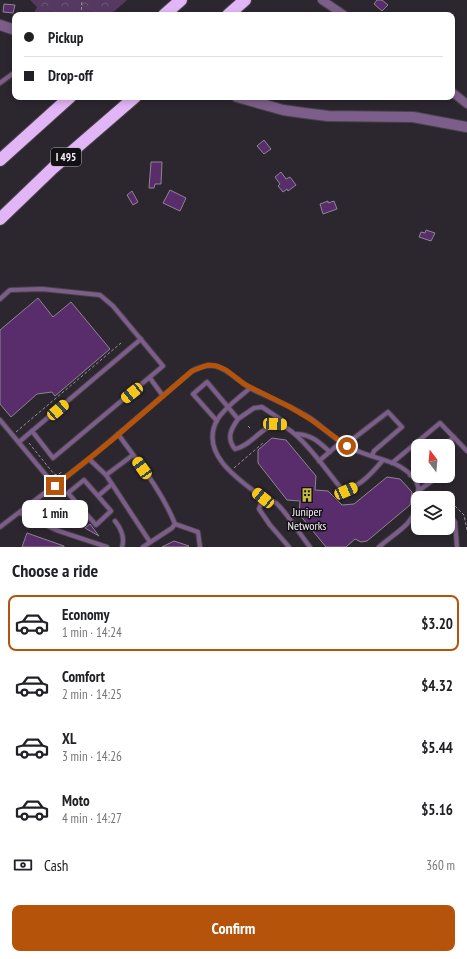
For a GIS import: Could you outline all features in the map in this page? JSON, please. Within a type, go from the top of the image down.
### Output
[{"type":"highway","points":[[167,12],[181,0]]},
{"type":"highway","points":[[231,12],[245,0]]},
{"type":"highway","points":[[0,160],[67,100]]},
{"type":"highway","name":"I 495","points":[[0,219],[54,168],[131,100]]},
{"type":"street","points":[[322,0],[340,12]]},
{"type":"street","points":[[0,25],[12,29]]},
{"type":"street","points":[[455,94],[467,104]]},
{"type":"street","points":[[247,100],[283,110],[328,116],[413,117],[467,127]]},
{"type":"lane","points":[[0,83],[12,74]]},
{"type":"lane","points":[[0,299],[10,290],[42,289],[100,295],[113,306],[163,366],[53,458],[32,431]]},
{"type":"lane","points":[[19,442],[141,339]]},
{"type":"lane","points":[[0,527],[89,459],[192,371],[208,365],[217,366],[226,370],[250,388],[290,407],[310,419],[343,444],[392,463],[416,481],[418,491],[429,483]]},
{"type":"lane","points":[[150,378],[163,396]]},
{"type":"lane","points":[[217,421],[193,394],[207,382],[238,419]]},
{"type":"lane","points":[[250,388],[228,407],[217,421],[214,432],[215,450],[223,466],[263,498],[276,504],[310,547]]},
{"type":"lane","points":[[283,424],[275,424],[241,448],[235,449],[229,438],[231,429],[238,419],[254,408],[262,407],[276,415],[283,424],[297,434],[319,462],[346,491],[355,487],[370,476],[383,460]]},
{"type":"lane","points":[[319,462],[330,452],[388,412],[402,427],[374,451],[372,456]]},
{"type":"lane","points":[[0,420],[55,486]]},
{"type":"lane","points":[[392,463],[440,423],[467,451]]},
{"type":"lane","points":[[118,434],[171,513],[175,524]]},
{"type":"lane","points":[[297,434],[308,435],[317,440],[330,452]]},
{"type":"lane","points":[[106,476],[133,455]]},
{"type":"lane","points":[[89,459],[112,484],[150,542]]},
{"type":"lane","points":[[84,480],[98,496],[111,511],[96,525],[68,493],[84,480]]},
{"type":"lane","points":[[98,496],[112,484]]},
{"type":"lane","points":[[263,498],[259,509],[270,525],[289,547]]},
{"type":"lane","points":[[20,512],[56,530],[107,547]]},
{"type":"lane","points":[[379,547],[408,523],[411,518]]},
{"type":"lane","points":[[115,521],[120,526],[123,543],[122,547]]},
{"type":"lane","points":[[455,522],[457,547]]},
{"type":"lane","points":[[143,547],[172,528],[175,524]]},
{"type":"lane","points":[[175,524],[198,532],[200,547]]},
{"type":"path","points":[[81,12],[82,0]]},
{"type":"path","points":[[16,432],[121,343]]},
{"type":"path","points":[[248,426],[251,429]]},
{"type":"path","points":[[29,443],[54,474],[57,475],[62,472]]},
{"type":"path","points":[[231,472],[263,443]]},
{"type":"path","points":[[455,506],[464,515],[467,530]]},
{"type":"green space","points":[[30,0],[127,0],[113,12],[34,12],[37,7]]},
{"type":"building","points":[[377,0],[382,0],[388,5],[382,11],[374,4]]},
{"type":"building","points":[[4,4],[15,5],[12,13],[3,12]]},
{"type":"building","points":[[264,140],[271,149],[264,154],[257,146]]},
{"type":"building","points":[[151,162],[162,162],[161,184],[155,184],[154,188],[149,188]]},
{"type":"building","points":[[281,172],[286,179],[290,177],[296,185],[288,191],[287,189],[283,192],[278,186],[280,184],[275,177]]},
{"type":"building","points":[[170,190],[186,198],[180,211],[163,203]]},
{"type":"building","points":[[132,191],[138,202],[133,205],[127,195]]},
{"type":"building","points":[[328,201],[328,203],[334,201],[337,209],[323,214],[320,204]]},
{"type":"building","points":[[426,230],[435,233],[431,241],[419,237],[421,232],[425,233]]},
{"type":"building","points":[[38,298],[53,317],[71,302],[110,349],[55,396],[52,392],[37,394],[11,417],[0,404],[0,330]]},
{"type":"building","name":"Juniper Networks","points":[[272,438],[286,440],[316,476],[315,490],[328,491],[342,505],[354,504],[387,477],[400,479],[411,491],[410,505],[367,541],[361,542],[355,539],[346,547],[326,547],[299,514],[300,501],[287,500],[258,463],[258,450]]},
{"type":"building","points":[[90,524],[99,536],[85,528]]},
{"type":"building","points":[[27,533],[64,546],[64,547],[22,547]]},
{"type":"building","points":[[174,541],[189,546],[162,547]]},
{"type":"place","name":"Juniper Networks","points":[[307,495]]},
{"type":"route","points":[[55,486],[112,440],[192,371],[208,365],[217,366],[226,370],[256,391],[290,407],[310,419],[347,446]]}]
